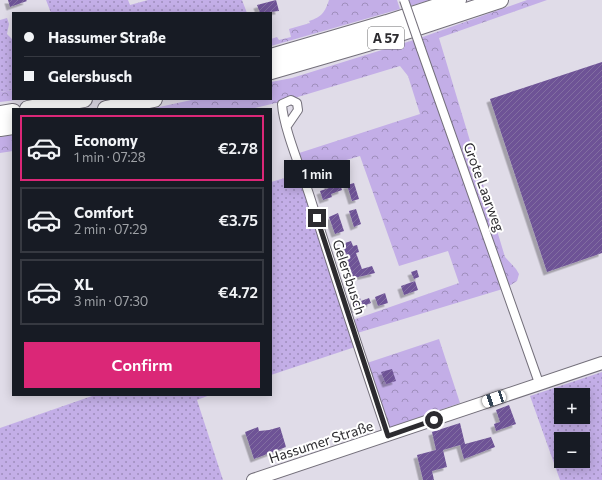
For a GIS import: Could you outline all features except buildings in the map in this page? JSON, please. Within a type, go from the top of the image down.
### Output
[{"type":"highway","name":"A 57","points":[[272,57],[387,23],[458,0]]},
{"type":"highway","name":"A 57","points":[[272,71],[388,38],[500,0]]},
{"type":"highway","points":[[34,108],[78,100]]},
{"type":"highway","points":[[111,108],[149,100]]},
{"type":"highway","points":[[0,114],[12,112]]},
{"type":"highway","points":[[0,128],[12,126]]},
{"type":"street","name":"Grote Laarweg","points":[[404,0],[539,383]]},
{"type":"street","name":"Gelersbusch","points":[[287,126],[388,436]]},
{"type":"street","name":"Hassumer Straße","points":[[253,480],[602,363]]},
{"type":"green space","points":[[46,0],[128,0],[130,5],[148,0],[242,0],[247,12],[51,12]]},
{"type":"green space","points":[[329,0],[397,0],[400,9],[272,46],[272,39],[277,37],[279,40],[291,37],[289,29],[310,23],[309,21],[320,16],[326,8]]},
{"type":"green space","points":[[408,0],[430,0],[410,6]]},
{"type":"green space","points":[[527,0],[547,0],[439,38],[505,257],[519,274],[517,281],[506,288],[354,334],[350,321],[459,283],[448,251],[399,266],[360,156],[302,173],[296,154],[420,114],[408,76],[400,66],[288,100],[255,108],[155,108],[191,100],[272,100],[272,82],[292,78],[417,39]]},
{"type":"green space","points":[[7,18],[9,24],[7,34],[12,39],[12,90],[0,92],[0,20]]},
{"type":"green space","points":[[12,90],[12,100],[16,100],[0,102],[0,92]]},
{"type":"green space","points":[[12,135],[12,151],[0,153],[0,137]]},
{"type":"green space","points":[[302,173],[358,346],[272,375],[272,182]]},
{"type":"green space","points":[[439,339],[460,403],[386,429],[364,364]]},
{"type":"green space","points":[[602,372],[602,480],[560,480],[556,468],[590,468],[590,432],[554,432],[554,463],[530,396],[554,388]]},
{"type":"green space","points":[[92,396],[207,396],[197,400],[223,480],[0,480],[0,428]]},
{"type":"route","points":[[317,218],[388,436],[434,420]]}]
